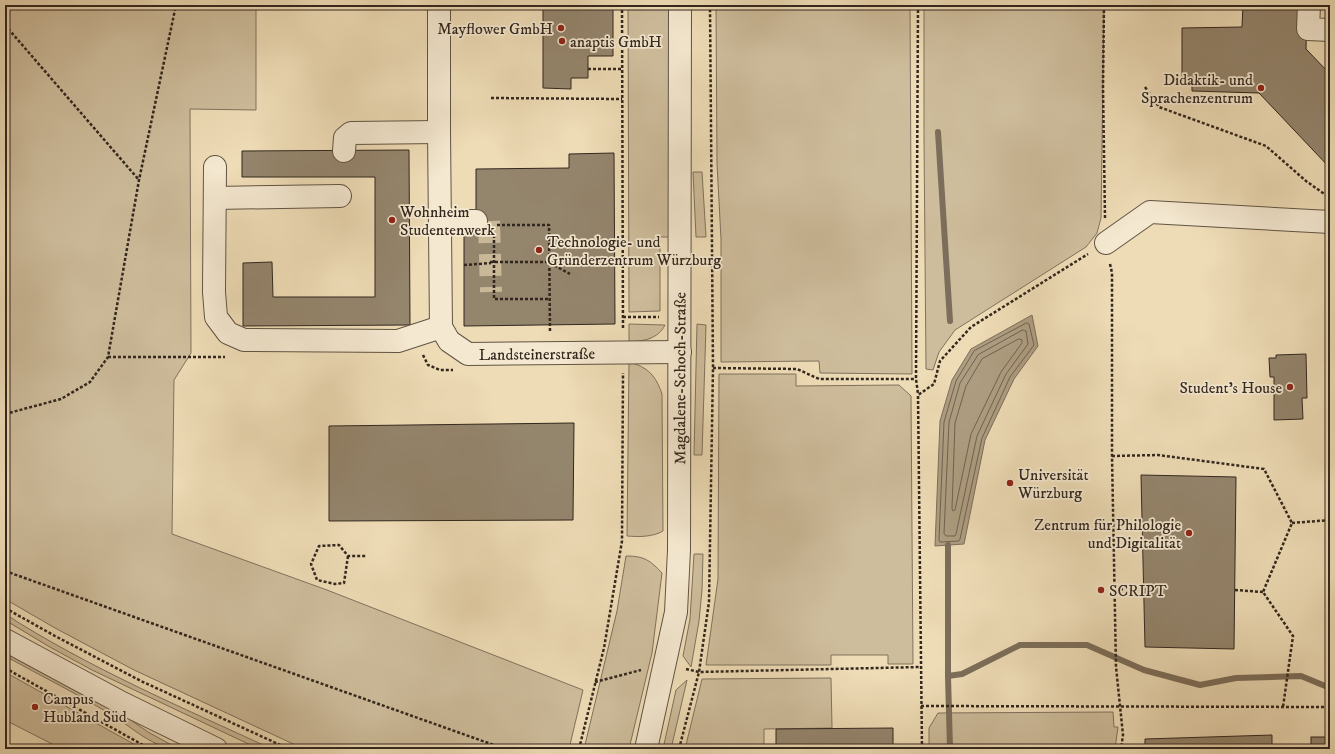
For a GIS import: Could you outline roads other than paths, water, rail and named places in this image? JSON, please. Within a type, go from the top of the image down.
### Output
[{"type":"street","points":[[215,167],[214,292],[216,317],[228,333],[244,340],[398,341],[441,327],[439,5]]},
{"type":"street","name":"Magdalene-Schoch-Straße","points":[[646,749],[676,612],[679,550],[680,5]]},
{"type":"street","points":[[1309,5],[1308,29],[1330,30]]},
{"type":"street","points":[[344,151],[345,138],[351,133],[439,132]]},
{"type":"street","points":[[215,198],[340,196]]},
{"type":"street","points":[[1106,243],[1150,212],[1330,222]]},
{"type":"street","points":[[440,221],[485,223]]},
{"type":"street","name":"Landsteinerstraße","points":[[441,327],[449,341],[468,354],[680,352]]},
{"type":"street","points":[[5,640],[122,703],[216,749]]},
{"type":"water","points":[[1032,315],[1038,346],[1014,379],[985,440],[964,544],[935,546],[940,421],[952,380],[971,349]]},
{"type":"waterway","points":[[938,132],[950,321]]},
{"type":"waterway","points":[[948,545],[948,676],[950,749]]},
{"type":"waterway","points":[[948,676],[962,674],[1020,645],[1087,645],[1144,670],[1200,685],[1236,678],[1301,676],[1330,688]]},
{"type":"tunnel","points":[[489,221],[491,292]]},
{"type":"place","name":"Mayflower GmbH","points":[[561,28]]},
{"type":"place","name":"anaptis GmbH","points":[[562,41]]},
{"type":"place","name":"Didaktik- und Sprachenzentrum","points":[[1261,88]]},
{"type":"place","name":"Wohnheim Studentenwerk","points":[[392,220]]},
{"type":"place","name":"Technologie- und Gründerzentrum Würzburg","points":[[539,250]]},
{"type":"place","name":"Student's House","points":[[1290,387]]},
{"type":"place","name":"Universität Würzburg","points":[[1010,483]]},
{"type":"place","name":"Zentrum für Philologie und Digitalität","points":[[1189,533]]},
{"type":"place","name":"SCRIPT","points":[[1101,590]]},
{"type":"place","name":"Campus Hubland Süd","points":[[35,707]]}]
